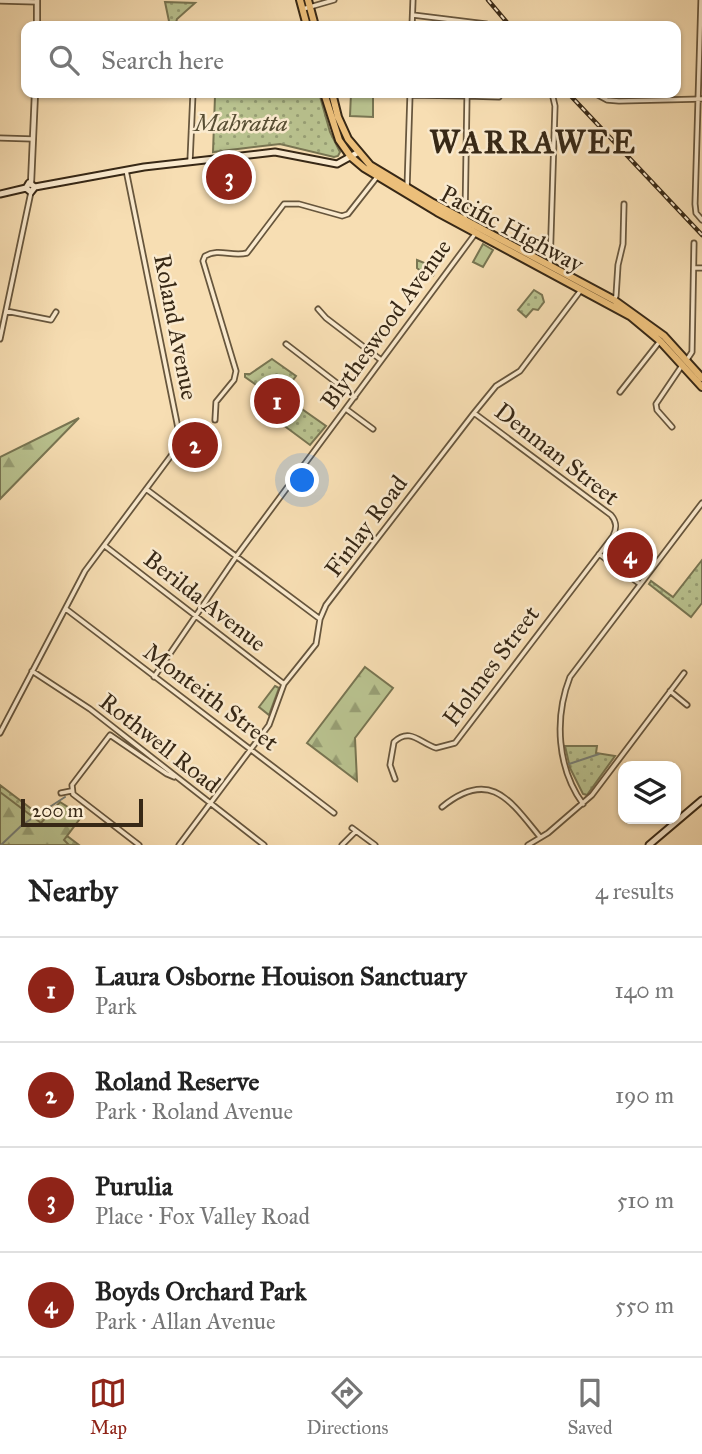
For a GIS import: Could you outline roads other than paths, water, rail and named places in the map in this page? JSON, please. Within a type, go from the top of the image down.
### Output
[{"type":"highway","points":[[300,0],[307,5]]},
{"type":"highway","name":"Pacific Highway","points":[[325,98],[335,131],[354,155],[377,177],[614,300],[664,336],[702,387]]},
{"type":"highway","name":"Pacific Highway","points":[[333,98],[354,155],[476,232],[630,316],[702,378]]},
{"type":"main road","points":[[0,194],[190,161],[275,152],[336,164],[354,155]]},
{"type":"main road","points":[[649,845],[702,800]]},
{"type":"street","points":[[307,5],[334,0]]},
{"type":"street","points":[[412,21],[413,0]]},
{"type":"street","points":[[701,0],[695,209],[702,220]]},
{"type":"street","points":[[0,1],[37,1],[37,21]]},
{"type":"street","points":[[413,15],[462,21]]},
{"type":"street","points":[[0,339],[30,188],[35,98]]},
{"type":"street","points":[[190,161],[193,98]]},
{"type":"street","points":[[407,189],[410,98]]},
{"type":"street","points":[[463,222],[467,98]]},
{"type":"street","points":[[550,265],[553,98]]},
{"type":"street","points":[[603,98],[620,101],[699,99]]},
{"type":"street","points":[[0,138],[33,139]]},
{"type":"street","name":"Roland Avenue","points":[[0,733],[85,570],[177,451],[180,438],[126,170]]},
{"type":"street","points":[[215,420],[216,402],[234,380],[236,371],[203,261],[205,256],[214,251],[241,255],[247,253],[284,204],[292,203],[334,215],[348,214],[377,177]]},
{"type":"street","points":[[696,186],[702,186]]},
{"type":"street","points":[[614,300],[623,244],[624,204]]},
{"type":"street","name":"Blytheswood Avenue","points":[[154,677],[235,557],[476,232]]},
{"type":"street","points":[[672,427],[659,413],[656,404],[692,352],[694,243]]},
{"type":"street","points":[[694,268],[702,268]]},
{"type":"street","name":"Finlay Road","points":[[179,845],[269,725],[284,684],[316,644],[320,619],[326,606],[474,413],[496,386],[520,371],[582,289]]},
{"type":"street","points":[[318,309],[381,360]]},
{"type":"street","points":[[6,311],[49,320],[54,319],[57,312]]},
{"type":"street","points":[[620,392],[660,341]]},
{"type":"street","points":[[286,344],[355,397]]},
{"type":"street","points":[[346,409],[373,429]]},
{"type":"street","name":"Denman Street","points":[[474,413],[611,515],[616,525]]},
{"type":"street","points":[[146,489],[320,619]]},
{"type":"street","points":[[583,804],[569,779],[562,751],[560,720],[566,687],[574,670],[702,503]]},
{"type":"street","name":"Holmes Street","points":[[395,779],[390,765],[394,742],[407,735],[436,748],[455,743],[613,536],[616,525]]},
{"type":"street","name":"Berilda Avenue","points":[[105,546],[284,684]]},
{"type":"street","points":[[599,554],[640,584]]},
{"type":"street","name":"Monteith Street","points":[[66,609],[334,813]]},
{"type":"street","name":"Rothwell Road","points":[[32,671],[90,709],[264,845]]},
{"type":"street","points":[[528,845],[583,804],[604,782],[684,673]]},
{"type":"street","points":[[670,691],[687,705]]},
{"type":"street","points":[[71,791],[73,782],[110,735],[167,774],[176,777]]},
{"type":"street","points":[[442,807],[478,789],[492,790],[510,800],[540,837]]},
{"type":"street","points":[[61,793],[71,791],[139,845]]},
{"type":"street","points":[[342,845],[354,830],[375,845]]},
{"type":"waterway","points":[[569,764],[599,754]]},
{"type":"waterway","points":[[1,845],[22,825],[65,797]]},
{"type":"railway","points":[[488,0],[506,21]]},
{"type":"railway","points":[[573,98],[702,235]]},
{"type":"place","name":"Purulia","points":[[229,177]]},
{"type":"place","name":"Laura Osborne Houison Sanctuary","points":[[277,401]]},
{"type":"place","name":"Roland Reserve","points":[[195,445]]},
{"type":"place","name":"Boyds Orchard Park","points":[[630,555]]},
{"type":"district","name":"WARRAWEE","points":[[533,142]]},
{"type":"park label","name":"Mahratta","points":[[241,123]]}]
